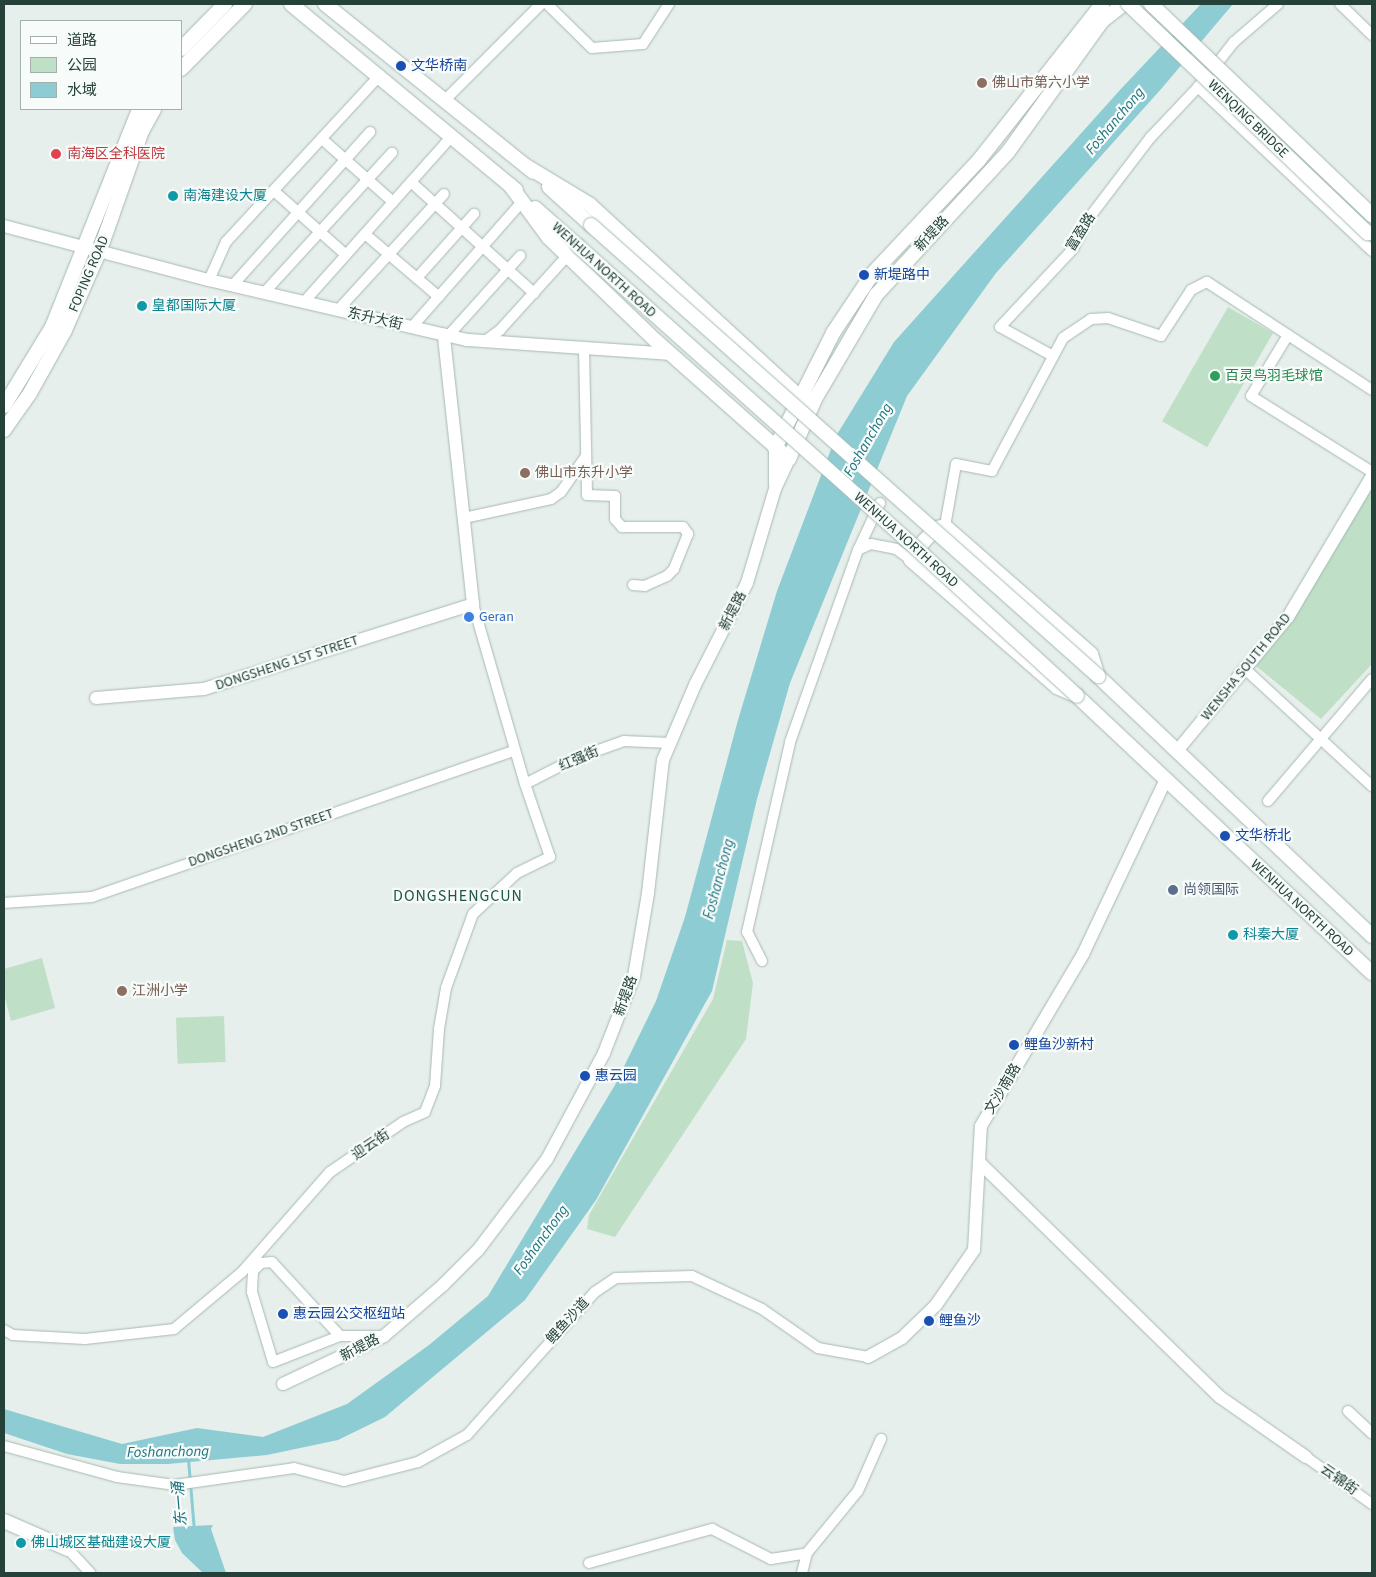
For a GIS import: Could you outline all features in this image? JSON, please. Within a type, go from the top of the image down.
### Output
[{"type":"main road","points":[[182,48],[225,4]]},
{"type":"main road","points":[[182,68],[245,4]]},
{"type":"main road","name":"WENHUA NORTH ROAD","points":[[292,4],[380,75],[510,185],[573,251],[908,541],[1077,696],[1372,973]]},
{"type":"main road","points":[[326,4],[526,166],[589,204],[811,408]]},
{"type":"main road","name":"新堤路","points":[[775,448],[833,333],[873,273],[979,160],[1102,4]]},
{"type":"main road","name":"WENQING BRIDGE","points":[[1152,4],[1372,215]]},
{"type":"main road","name":"新堤路","points":[[789,459],[811,408],[876,295],[1008,152],[1102,21],[1120,5]]},
{"type":"main road","name":"WENQING BRIDGE","points":[[1120,5],[1370,235]]},
{"type":"main road","name":"FOPING ROAD","points":[[4,430],[30,392],[66,330],[130,125],[138,110]]},
{"type":"main road","name":"FOPING ROAD","points":[[4,406],[52,327],[93,248],[142,131],[153,110]]},
{"type":"main road","name":"WENHUA NORTH ROAD","points":[[526,166],[1098,676],[1372,936]]},
{"type":"main road","points":[[510,185],[522,202],[573,251],[670,354],[789,459]]},
{"type":"main road","points":[[1077,696],[1057,687],[911,560],[937,528],[945,526],[1091,654],[1098,676]]},
{"type":"main road","points":[[4,1521],[68,1549]]},
{"type":"street","points":[[444,101],[541,4]]},
{"type":"street","points":[[547,4],[592,48],[644,44],[669,4]]},
{"type":"street","name":"富盈路","points":[[1053,356],[1000,327],[1073,249],[1094,211],[1150,138],[1198,88],[1234,42],[1278,4]]},
{"type":"street","points":[[1340,4],[1372,36]]},
{"type":"street","points":[[209,280],[226,242],[380,75]]},
{"type":"street","points":[[1198,88],[1372,251]]},
{"type":"street","points":[[232,286],[370,132]]},
{"type":"street","points":[[304,302],[452,136]]},
{"type":"street","points":[[322,139],[393,202]]},
{"type":"street","points":[[264,293],[392,153]]},
{"type":"street","points":[[411,182],[534,293]]},
{"type":"street","points":[[274,191],[346,255]]},
{"type":"street","points":[[338,310],[444,194]]},
{"type":"street","points":[[412,327],[522,202]]},
{"type":"street","points":[[417,278],[474,214]]},
{"type":"street","name":"东升大街","points":[[4,226],[232,286],[446,335],[485,341],[584,350],[670,354]]},
{"type":"street","points":[[365,234],[439,297]]},
{"type":"street","points":[[485,341],[500,330],[573,251]]},
{"type":"street","points":[[520,256],[446,335],[473,604],[525,784]]},
{"type":"street","points":[[945,526],[956,464],[992,471],[1063,338],[1092,320],[1108,318],[1161,336],[1191,290],[1207,282],[1372,390]]},
{"type":"street","points":[[1288,335],[1251,396],[1372,472]]},
{"type":"street","points":[[584,350],[587,495],[615,496],[617,525],[687,528],[685,543],[674,569],[667,576],[645,586],[633,585]]},
{"type":"street","name":"新堤路","points":[[775,448],[775,489]]},
{"type":"street","points":[[464,518],[551,499],[560,492],[586,455]]},
{"type":"street","name":"新堤路","points":[[283,1384],[384,1336],[478,1250],[547,1159],[604,1053],[634,976],[648,892],[663,760],[695,685],[747,583],[775,489],[789,459]]},
{"type":"street","name":"WENSHA SOUTH ROAD","points":[[1177,751],[1288,618],[1372,476]]},
{"type":"street","points":[[762,961],[748,932],[788,751],[858,550],[880,503]]},
{"type":"street","points":[[858,550],[871,544],[896,548],[911,560]]},
{"type":"street","name":"DONGSHENG 1ST STREET","points":[[96,698],[204,689],[473,604]]},
{"type":"street","points":[[1245,669],[1372,786]]},
{"type":"street","points":[[1268,801],[1372,679]]},
{"type":"street","name":"红强街","points":[[525,784],[576,758],[624,741],[670,743]]},
{"type":"street","name":"DONGSHENG 2ND STREET","points":[[4,903],[92,897],[514,751]]},
{"type":"street","name":"文沙南路","points":[[868,1357],[902,1338],[936,1305],[974,1250],[981,1126],[1083,954],[1166,779]]},
{"type":"street","name":"迎云街","points":[[4,1330],[13,1335],[85,1339],[174,1329],[242,1272],[330,1172],[403,1122],[425,1112],[435,1086],[439,1029],[446,988],[473,914],[517,873],[550,857],[525,784]]},
{"type":"street","points":[[979,1162],[1220,1397],[1306,1457]]},
{"type":"street","points":[[340,1336],[272,1262],[261,1263],[252,1271],[252,1292],[273,1362],[340,1336],[384,1336]]},
{"type":"street","name":"鲤鱼沙道","points":[[4,1446],[117,1477],[183,1484],[294,1468],[344,1482],[418,1462],[467,1435],[595,1292],[616,1278],[692,1276],[762,1309],[818,1348],[868,1357]]},
{"type":"street","points":[[1348,1411],[1372,1433]]},
{"type":"street","points":[[802,1573],[807,1553],[858,1491],[881,1439]]},
{"type":"street","name":"云锦街","points":[[1306,1457],[1372,1504]]},
{"type":"street","points":[[589,1562],[712,1529],[771,1559],[807,1553]]},
{"type":"street","points":[[68,1549],[90,1573]]},
{"type":"green space","name":"百灵鸟羽毛球馆","points":[[1228,307],[1273,333],[1207,447],[1162,421]]},
{"type":"green space","points":[[1372,477],[1372,664],[1321,719],[1251,662]]},
{"type":"green space","points":[[727,940],[742,941],[753,983],[746,1039],[615,1237],[587,1229],[589,1215],[713,999]]},
{"type":"green space","points":[[42,958],[55,1008],[11,1021],[4,994],[4,969]]},
{"type":"green space","points":[[224,1016],[226,1062],[178,1064],[176,1018]]},
{"type":"water","name":"Foshanchong","points":[[1201,4],[1233,4],[1162,88],[996,273],[907,396],[790,683],[757,799],[712,991],[596,1200],[525,1300],[385,1417],[338,1440],[267,1455],[168,1464],[120,1464],[67,1454],[4,1433],[4,1409],[122,1444],[197,1428],[263,1437],[347,1404],[429,1345],[488,1296],[615,1085],[656,1001],[685,917],[738,720],[777,591],[836,436],[894,342],[1119,91]]},
{"type":"water","points":[[213,1525],[211,1529],[226,1573],[203,1573],[182,1553],[175,1540],[173,1527]]},
{"type":"waterway","name":"东一涌","points":[[188,1459],[194,1530]]},
{"type":"place","name":"文华桥南","points":[[401,66]]},
{"type":"place","name":"佛山市第六小学","points":[[982,83]]},
{"type":"place","name":"南海区全科医院","points":[[56,154]]},
{"type":"place","name":"南海建设大厦","points":[[173,196]]},
{"type":"place","name":"新堤路中","points":[[864,275]]},
{"type":"place","name":"皇都国际大厦","points":[[142,306]]},
{"type":"place","name":"百灵鸟羽毛球馆","points":[[1215,376]]},
{"type":"place","name":"佛山市东升小学","points":[[525,473]]},
{"type":"place","name":"Geran","points":[[469,617]]},
{"type":"place","name":"文华桥北","points":[[1225,836]]},
{"type":"place","name":"尚领国际","points":[[1173,890]]},
{"type":"place","name":"科秦大厦","points":[[1233,935]]},
{"type":"place","name":"江洲小学","points":[[122,991]]},
{"type":"place","name":"鲤鱼沙新村","points":[[1014,1045]]},
{"type":"place","name":"惠云园","points":[[585,1076]]},
{"type":"place","name":"惠云园公交枢纽站","points":[[283,1314]]},
{"type":"place","name":"鲤鱼沙","points":[[929,1321]]},
{"type":"place","name":"佛山城区基础建设大厦","points":[[21,1543]]},
{"type":"district","name":"DONGSHENGCUN","points":[[458,896]]}]
